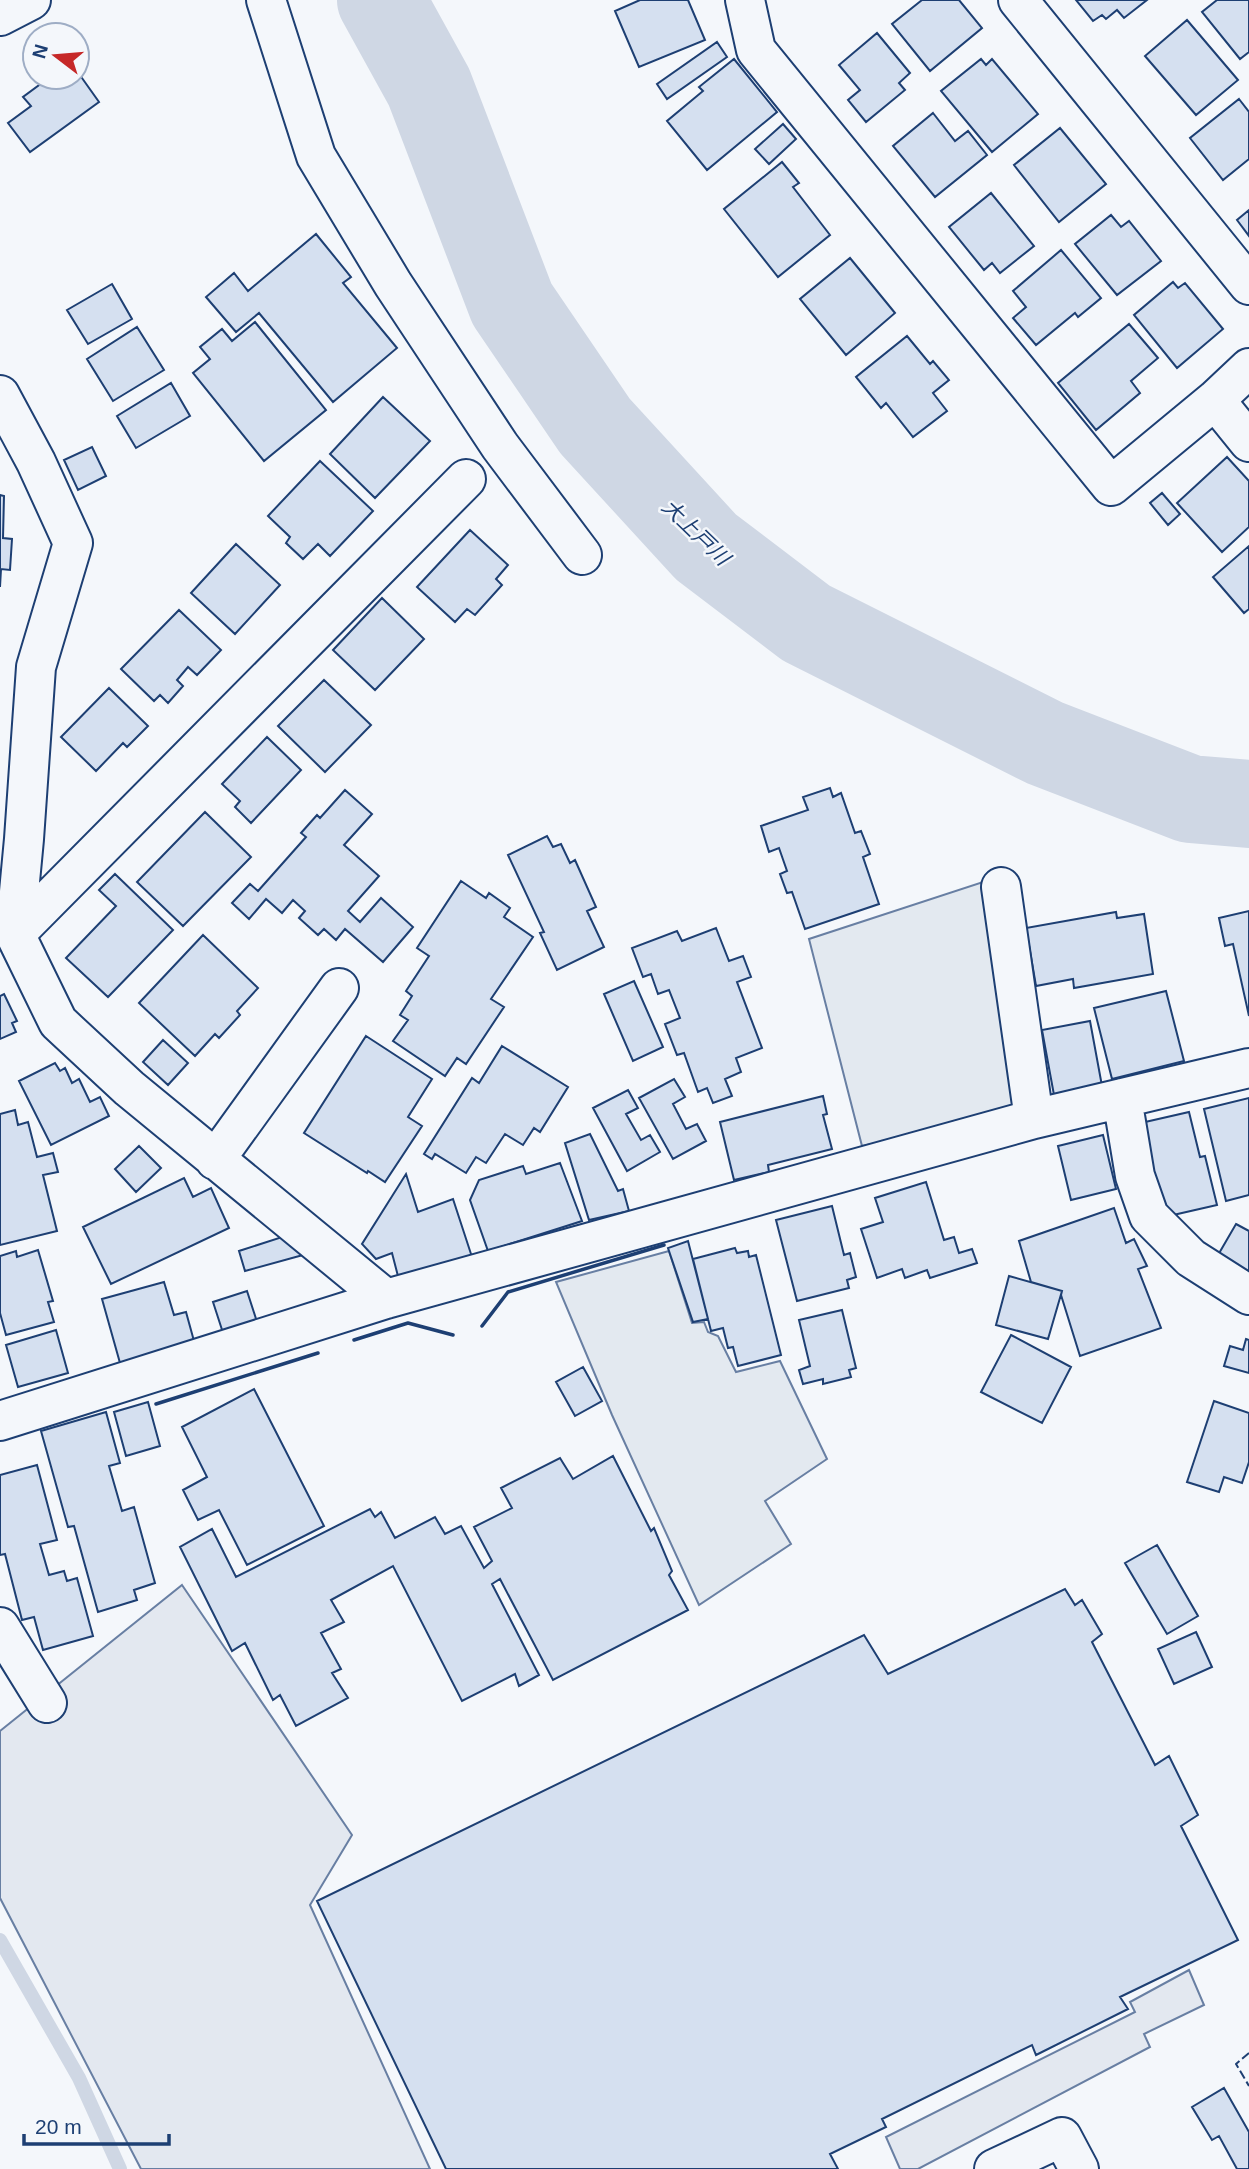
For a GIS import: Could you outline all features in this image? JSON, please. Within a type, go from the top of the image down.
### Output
[{"type":"street","points":[[0,16],[31,0]]},
{"type":"street","points":[[266,0],[316,156],[393,284],[500,446],[582,555]]},
{"type":"street","points":[[745,0],[756,50],[1111,486],[1215,400],[1249,368]]},
{"type":"street","points":[[1018,0],[1249,285]]},
{"type":"street","points":[[0,394],[36,462],[73,543],[36,667],[24,839],[10,929],[58,1023],[129,1088],[386,1299]]},
{"type":"street","points":[[1215,400],[1249,442]]},
{"type":"street","points":[[10,929],[466,479]]},
{"type":"street","points":[[1001,887],[1034,1119]]},
{"type":"street","points":[[215,1160],[339,988]]},
{"type":"street","points":[[0,1421],[386,1299],[1034,1119],[1249,1068]]},
{"type":"street","points":[[1122,1098],[1135,1176],[1149,1216],[1192,1258],[1249,1295]]},
{"type":"street","points":[[0,1627],[47,1703]]},
{"type":"street","points":[[994,2169],[1062,2137],[1079,2169]]},
{"type":"shaded area","points":[[983,882],[1024,1097],[1016,1114],[862,1146],[809,939]]},
{"type":"shaded area","points":[[669,1251],[692,1323],[704,1322],[708,1332],[718,1336],[736,1372],[780,1361],[827,1459],[765,1501],[791,1544],[699,1605],[612,1415],[556,1282]]},
{"type":"shaded area","points":[[182,1585],[352,1835],[310,1905],[430,2169],[141,2169],[0,1898],[0,1731]]},
{"type":"shaded area","points":[[1189,1970],[1204,2005],[1144,2034],[1150,2047],[918,2169],[900,2169],[886,2137],[1135,2012],[1130,2002]]},
{"type":"building","points":[[640,0],[688,0],[705,40],[639,67],[615,11]]},
{"type":"building","points":[[922,0],[959,0],[982,28],[930,71],[892,24]]},
{"type":"building","points":[[1076,0],[1147,0],[1124,18],[1117,10],[1106,19],[1102,15],[1093,21]]},
{"type":"building","points":[[1217,0],[1249,0],[1249,52],[1240,59],[1202,12]]},
{"type":"building","points":[[1187,20],[1238,80],[1196,115],[1145,56]]},
{"type":"building","points":[[877,33],[910,73],[899,83],[905,90],[866,122],[848,100],[860,90],[839,65]]},
{"type":"building","points":[[717,42],[727,57],[667,99],[657,84]]},
{"type":"building","points":[[734,59],[777,112],[707,170],[667,121],[703,91],[699,87]]},
{"type":"building","points":[[981,59],[986,65],[992,59],[1038,114],[992,152],[941,91]]},
{"type":"building","points":[[31,91],[91,91],[99,102],[30,152],[8,123],[31,106],[23,97]]},
{"type":"building","points":[[1239,99],[1249,112],[1249,159],[1223,180],[1190,138]]},
{"type":"building","points":[[933,113],[955,141],[968,131],[987,155],[935,197],[893,146]]},
{"type":"building","points":[[783,124],[796,139],[769,164],[755,149]]},
{"type":"building","points":[[1060,128],[1106,184],[1059,222],[1014,165]]},
{"type":"building","points":[[782,162],[799,183],[793,187],[830,235],[778,277],[724,209]]},
{"type":"building","points":[[991,193],[1034,246],[1000,273],[992,263],[984,270],[949,227]]},
{"type":"building","points":[[1249,210],[1249,236],[1237,220]]},
{"type":"building","points":[[1111,215],[1121,227],[1129,221],[1161,261],[1117,295],[1075,244]]},
{"type":"building","points":[[316,234],[351,277],[343,283],[397,348],[333,402],[259,313],[236,332],[206,297],[234,273],[248,291]]},
{"type":"building","points":[[1061,250],[1101,298],[1078,317],[1075,313],[1036,345],[1013,318],[1026,307],[1013,291]]},
{"type":"building","points":[[850,258],[895,313],[846,355],[800,299]]},
{"type":"building","points":[[1173,282],[1178,288],[1185,283],[1223,329],[1177,368],[1134,315]]},
{"type":"building","points":[[112,284],[132,319],[88,344],[67,310]]},
{"type":"building","points":[[255,322],[326,410],[264,461],[193,373],[210,359],[200,347],[222,329],[232,341]]},
{"type":"building","points":[[1129,324],[1158,358],[1131,381],[1140,393],[1096,430],[1058,383]]},
{"type":"building","points":[[137,327],[164,370],[113,401],[87,359]]},
{"type":"building","points":[[907,336],[930,364],[933,361],[949,380],[933,393],[947,411],[913,437],[886,403],[881,408],[856,377]]},
{"type":"building","points":[[171,383],[190,416],[136,448],[117,416]]},
{"type":"building","points":[[383,397],[430,441],[375,498],[330,454]]},
{"type":"building","points":[[92,447],[106,476],[78,490],[64,460]]},
{"type":"building","points":[[1227,457],[1249,481],[1249,527],[1222,552],[1177,503]]},
{"type":"building","points":[[320,461],[373,511],[330,556],[318,544],[303,559],[286,543],[290,537],[268,516]]},
{"type":"building","points":[[1162,493],[1180,514],[1168,525],[1150,503]]},
{"type":"building","points":[[0,495],[4,496],[3,538],[12,539],[10,570],[1,569],[0,587]]},
{"type":"building","points":[[470,530],[508,565],[496,579],[502,585],[475,615],[467,609],[455,622],[417,587]]},
{"type":"building","points":[[236,544],[280,585],[235,634],[191,593]]},
{"type":"building","points":[[1249,546],[1249,609],[1244,613],[1213,577]]},
{"type":"building","points":[[382,598],[424,639],[375,690],[333,650]]},
{"type":"building","points":[[179,610],[221,650],[197,675],[188,667],[177,680],[183,686],[168,703],[160,695],[154,701],[121,669]]},
{"type":"building","points":[[324,680],[371,725],[325,772],[278,726]]},
{"type":"building","points":[[109,688],[148,726],[127,747],[123,743],[96,771],[61,737]]},
{"type":"building","points":[[267,737],[301,770],[251,823],[235,807],[240,801],[222,784]]},
{"type":"building","points":[[830,788],[833,797],[841,793],[855,833],[861,831],[870,854],[863,857],[879,904],[805,929],[792,892],[787,893],[780,874],[787,871],[779,848],[769,852],[761,826],[808,810],[803,797]]},
{"type":"building","points":[[345,790],[372,814],[344,845],[379,876],[348,911],[360,922],[381,898],[413,927],[383,962],[345,929],[336,940],[324,929],[318,935],[299,918],[305,911],[293,900],[282,913],[266,899],[249,919],[232,903],[250,884],[258,891],[306,837],[301,833],[317,815],[320,818]]},
{"type":"building","points":[[205,812],[251,857],[183,926],[137,882]]},
{"type":"building","points":[[547,836],[553,847],[561,844],[570,863],[575,860],[596,907],[587,911],[604,947],[557,970],[540,933],[544,932],[508,855]]},
{"type":"building","points":[[115,874],[173,930],[108,997],[66,958],[116,906],[99,890]]},
{"type":"building","points":[[461,881],[486,898],[489,893],[510,908],[504,917],[533,937],[491,999],[504,1007],[466,1064],[457,1058],[445,1076],[393,1041],[408,1020],[400,1015],[412,996],[406,991],[429,956],[417,948]]},
{"type":"building","points":[[1249,911],[1249,1016],[1233,944],[1225,946],[1219,918]]},
{"type":"building","points":[[1116,912],[1117,918],[1144,914],[1153,974],[1074,988],[1073,979],[1036,986],[1026,928]]},
{"type":"building","points":[[716,928],[729,961],[743,956],[751,977],[737,982],[762,1048],[736,1058],[741,1072],[725,1079],[732,1096],[713,1103],[707,1088],[698,1092],[684,1053],[677,1055],[665,1024],[680,1018],[669,990],[658,994],[651,974],[643,977],[632,948],[677,931],[682,941]]},
{"type":"building","points":[[203,935],[258,988],[237,1011],[240,1015],[219,1038],[215,1034],[195,1056],[139,1003]]},
{"type":"building","points":[[634,981],[663,1047],[633,1061],[604,994]]},
{"type":"building","points":[[1166,991],[1184,1061],[1112,1079],[1094,1008]]},
{"type":"building","points":[[4,994],[17,1021],[12,1023],[16,1032],[0,1039],[0,996]]},
{"type":"building","points":[[1090,1021],[1102,1086],[1054,1095],[1042,1030]]},
{"type":"building","points":[[366,1036],[432,1079],[408,1117],[422,1126],[385,1182],[304,1133]]},
{"type":"building","points":[[163,1040],[188,1063],[168,1085],[143,1062]]},
{"type":"building","points":[[502,1046],[568,1087],[540,1132],[534,1128],[523,1145],[505,1134],[486,1163],[476,1157],[466,1173],[435,1154],[432,1159],[424,1154],[472,1078],[479,1083]]},
{"type":"building","points":[[55,1063],[60,1071],[65,1068],[72,1083],[79,1079],[90,1102],[100,1097],[109,1116],[51,1145],[19,1081]]},
{"type":"building","points":[[674,1079],[685,1097],[673,1104],[686,1129],[697,1124],[706,1141],[673,1159],[639,1098]]},
{"type":"building","points":[[628,1090],[638,1108],[626,1114],[641,1140],[650,1135],[660,1152],[627,1171],[593,1108]]},
{"type":"building","points":[[823,1096],[827,1114],[823,1115],[832,1149],[768,1165],[769,1172],[734,1180],[720,1122]]},
{"type":"building","points":[[1249,1098],[1249,1195],[1226,1201],[1204,1109]]},
{"type":"building","points":[[15,1110],[18,1125],[28,1122],[37,1157],[53,1153],[58,1172],[43,1175],[57,1231],[0,1245],[0,1114]]},
{"type":"building","points":[[1189,1112],[1200,1157],[1205,1156],[1217,1205],[1160,1218],[1132,1125]]},
{"type":"building","points":[[590,1134],[618,1191],[623,1189],[629,1211],[589,1220],[565,1143]]},
{"type":"building","points":[[1103,1135],[1116,1189],[1071,1200],[1058,1146]]},
{"type":"building","points":[[139,1146],[161,1168],[136,1192],[115,1169]]},
{"type":"building","points":[[560,1163],[582,1221],[488,1251],[470,1200],[479,1180],[523,1166],[526,1174]]},
{"type":"building","points":[[406,1174],[418,1212],[453,1199],[472,1257],[399,1280],[392,1253],[376,1259],[362,1244]]},
{"type":"building","points":[[184,1178],[193,1197],[211,1188],[229,1228],[111,1284],[83,1227]]},
{"type":"building","points":[[926,1182],[944,1240],[954,1237],[959,1253],[972,1249],[977,1263],[930,1278],[927,1270],[905,1278],[902,1269],[877,1278],[861,1229],[883,1222],[875,1198]]},
{"type":"building","points":[[832,1206],[844,1255],[850,1253],[856,1277],[847,1280],[849,1288],[797,1301],[776,1220]]},
{"type":"building","points":[[1114,1208],[1126,1243],[1134,1239],[1147,1266],[1138,1269],[1161,1328],[1080,1356],[1062,1291],[1031,1282],[1019,1241]]},
{"type":"building","points":[[1236,1224],[1249,1231],[1249,1284],[1214,1262]]},
{"type":"building","points":[[282,1237],[303,1255],[245,1271],[239,1251]]},
{"type":"building","points":[[688,1241],[708,1319],[693,1322],[668,1248]]},
{"type":"building","points":[[735,1248],[737,1253],[748,1251],[749,1257],[756,1255],[781,1355],[738,1366],[733,1347],[728,1348],[723,1328],[711,1331],[693,1259]]},
{"type":"building","points":[[38,1250],[53,1301],[48,1302],[54,1322],[6,1335],[0,1313],[0,1256],[16,1251],[17,1257]]},
{"type":"building","points":[[1009,1276],[1062,1291],[1048,1339],[996,1325]]},
{"type":"building","points":[[164,1282],[174,1315],[186,1312],[194,1341],[120,1363],[102,1299]]},
{"type":"building","points":[[247,1291],[259,1328],[225,1339],[213,1302]]},
{"type":"building","points":[[842,1310],[856,1368],[849,1370],[851,1377],[823,1384],[823,1379],[803,1384],[799,1370],[810,1366],[799,1320]]},
{"type":"building","points":[[56,1330],[68,1373],[18,1387],[6,1345]]},
{"type":"building","points":[[1011,1335],[1071,1367],[1042,1423],[981,1392]]},
{"type":"building","points":[[1246,1339],[1249,1340],[1249,1373],[1224,1366],[1230,1346],[1243,1350]]},
{"type":"building","points":[[583,1367],[602,1401],[575,1416],[556,1382]]},
{"type":"building","points":[[254,1389],[324,1526],[247,1565],[219,1510],[198,1520],[183,1490],[207,1477],[182,1427]]},
{"type":"building","points":[[1214,1401],[1249,1413],[1249,1462],[1242,1483],[1224,1477],[1219,1492],[1187,1482]]},
{"type":"building","points":[[148,1402],[160,1446],[126,1456],[114,1412]]},
{"type":"building","points":[[106,1412],[120,1463],[109,1466],[122,1511],[134,1507],[155,1583],[134,1590],[137,1600],[98,1612],[74,1526],[68,1527],[41,1431]]},
{"type":"building","points":[[613,1456],[651,1531],[654,1528],[672,1571],[669,1575],[688,1610],[553,1680],[500,1579],[492,1584],[539,1675],[519,1686],[515,1674],[462,1701],[393,1566],[331,1600],[344,1622],[321,1633],[341,1669],[332,1673],[348,1698],[296,1726],[280,1695],[273,1700],[245,1643],[232,1651],[180,1547],[212,1529],[236,1577],[370,1509],[375,1517],[381,1512],[395,1538],[435,1517],[445,1534],[461,1526],[484,1568],[492,1561],[474,1527],[512,1508],[501,1488],[560,1458],[573,1479]]},
{"type":"building","points":[[37,1465],[57,1540],[40,1544],[49,1575],[64,1571],[67,1581],[77,1578],[93,1636],[43,1650],[34,1617],[22,1620],[5,1554],[0,1555],[0,1475]]},
{"type":"building","points":[[1157,1545],[1198,1616],[1167,1634],[1125,1563]]},
{"type":"building","points":[[1065,1589],[1075,1605],[1082,1600],[1102,1634],[1092,1642],[1155,1765],[1169,1756],[1198,1815],[1181,1826],[1238,1940],[1120,1997],[1128,2009],[1036,2055],[1032,2045],[882,2119],[886,2127],[830,2154],[838,2169],[446,2169],[317,1901],[864,1635],[888,1674]]},
{"type":"building","points":[[1196,1632],[1212,1667],[1174,1684],[1158,1649]]},
{"type":"building","points":[[1224,2088],[1249,2132],[1249,2169],[1237,2169],[1219,2136],[1212,2140],[1192,2107]]},
{"type":"waterway","name":"大上戸川","points":[[381,0],[429,87],[512,304],[595,426],[706,547],[806,623],[1045,743],[1190,799],[1249,804]]},
{"type":"waterway","points":[[0,1940],[79,2078],[120,2169]]},
{"type":"fence","points":[[1249,2053],[1236,2064],[1249,2086]]},
{"type":"wall","points":[[482,1326],[508,1292],[664,1245]]},
{"type":"wall","points":[[354,1340],[408,1323],[453,1335]]},
{"type":"wall","points":[[156,1404],[318,1353]]}]
